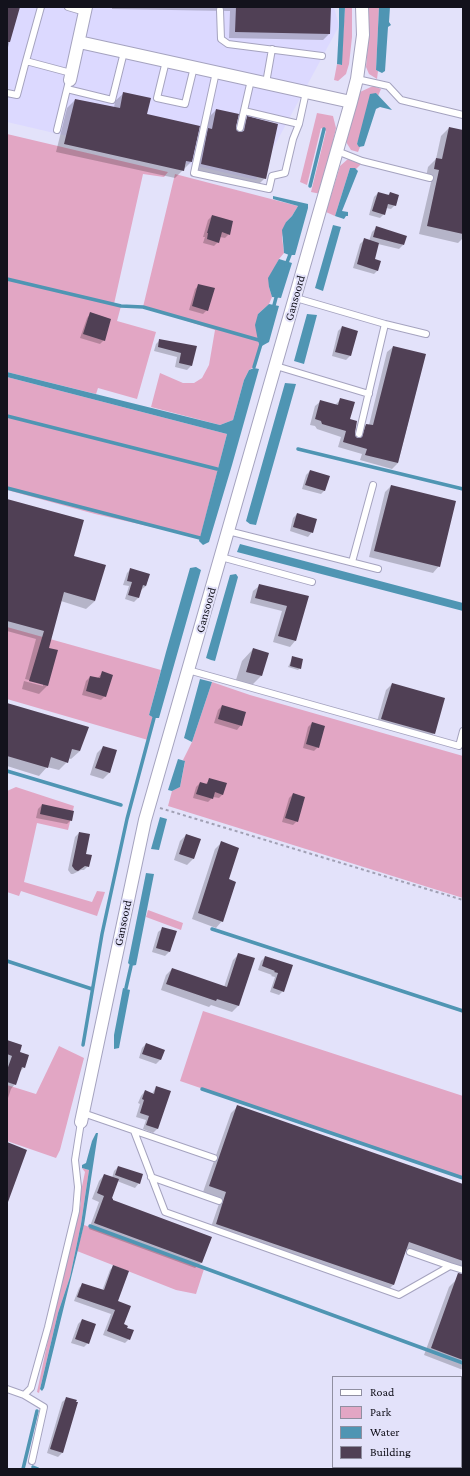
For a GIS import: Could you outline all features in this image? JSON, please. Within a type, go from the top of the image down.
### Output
[{"type":"street","name":"Gansoord","points":[[82,1118],[145,820],[351,102],[357,78],[363,35],[362,7]]},
{"type":"street","points":[[69,80],[86,9]]},
{"type":"street","points":[[78,42],[351,102]]},
{"type":"lane","points":[[7,93],[17,95],[41,7]]},
{"type":"lane","points":[[68,7],[86,9]]},
{"type":"lane","points":[[220,10],[221,39],[228,44],[322,56]]},
{"type":"lane","points":[[266,83],[272,49]]},
{"type":"lane","points":[[26,61],[112,100],[124,52]]},
{"type":"lane","points":[[166,61],[157,98],[185,104],[194,67]]},
{"type":"lane","points":[[216,72],[194,173],[269,189],[272,176],[285,173],[293,139],[299,124],[306,92]]},
{"type":"lane","points":[[357,78],[388,86],[401,100],[463,115]]},
{"type":"lane","points":[[57,130],[69,80]]},
{"type":"lane","points":[[240,128],[251,80]]},
{"type":"lane","points":[[244,111],[299,124]]},
{"type":"lane","points":[[337,151],[362,161],[430,178]]},
{"type":"lane","points":[[296,298],[385,324],[426,334]]},
{"type":"lane","points":[[360,434],[385,324]]},
{"type":"lane","points":[[276,366],[369,394]]},
{"type":"lane","points":[[352,562],[373,485]]},
{"type":"lane","points":[[228,531],[378,569]]},
{"type":"lane","points":[[221,557],[312,582]]},
{"type":"lane","points":[[188,670],[459,746],[463,731]]},
{"type":"lane","points":[[24,1395],[31,1388],[48,1327],[76,1211],[78,1187],[75,1160],[82,1118],[134,1131],[214,1158]]},
{"type":"lane","points":[[134,1131],[165,1212],[399,1295],[450,1266]]},
{"type":"lane","points":[[151,1176],[219,1201]]},
{"type":"lane","points":[[410,1252],[463,1270]]},
{"type":"lane","points":[[7,1389],[24,1395],[44,1407],[32,1461]]},
{"type":"path","points":[[150,805],[463,900]]},
{"type":"shaded area","points":[[7,7],[334,7],[339,26],[256,180],[7,122]]},
{"type":"green space","points":[[345,7],[352,7],[352,37],[349,64],[346,74],[338,81],[334,80],[337,64],[341,65]]},
{"type":"green space","points":[[369,7],[379,7],[376,70],[378,71],[377,79],[369,74],[366,67],[369,32]]},
{"type":"green space","points":[[373,86],[381,89],[378,96],[376,93],[357,144],[360,147],[358,152],[351,150],[346,142],[360,92]]},
{"type":"green space","points":[[317,113],[333,116],[336,128],[321,194],[311,192],[326,131],[321,128],[307,185],[300,182]]},
{"type":"green space","points":[[7,134],[168,172],[164,177],[143,174],[114,304],[121,306],[117,321],[156,332],[137,399],[98,388],[96,394],[7,372]]},
{"type":"green space","points":[[348,159],[361,164],[356,169],[350,168],[335,216],[326,212],[340,166]]},
{"type":"green space","points":[[175,174],[298,206],[286,222],[282,237],[284,253],[279,259],[269,278],[269,287],[272,297],[269,304],[258,314],[258,341],[260,347],[254,367],[249,370],[244,380],[233,420],[220,425],[151,407],[160,373],[183,383],[194,383],[202,378],[209,365],[215,330],[143,307]]},
{"type":"green space","points":[[7,377],[227,434],[200,538],[95,514],[7,490]]},
{"type":"green space","points":[[7,627],[161,670],[149,715],[154,718],[148,740],[7,699]]},
{"type":"green space","points":[[212,682],[250,695],[463,756],[463,898],[168,806],[172,791],[180,787],[185,762],[183,760],[192,742]]},
{"type":"green space","points":[[16,787],[74,806],[68,830],[37,823],[24,882],[92,902],[97,891],[105,892],[97,916],[21,891],[19,896],[7,892],[7,791]]},
{"type":"green space","points":[[148,910],[183,923],[181,930],[146,917]]},
{"type":"green space","points":[[203,1011],[463,1096],[463,1178],[180,1081]]},
{"type":"green space","points":[[59,1046],[84,1058],[60,1150],[56,1158],[7,1141],[7,1085],[36,1094]]},
{"type":"green space","points":[[82,1168],[89,1170],[81,1224],[70,1277],[58,1313],[39,1393],[37,1392],[54,1312],[81,1203],[80,1196],[85,1172]]},
{"type":"green space","points":[[84,1225],[204,1269],[196,1294],[176,1290],[77,1251]]},
{"type":"water","points":[[339,7],[345,7],[342,65],[337,64]]},
{"type":"water","points":[[379,7],[390,7],[389,22],[391,25],[388,27],[385,71],[382,73],[376,70]]},
{"type":"water","points":[[376,93],[392,110],[380,107],[376,109],[364,146],[359,147],[357,144],[370,94]]},
{"type":"water","points":[[350,168],[355,168],[358,171],[342,211],[348,212],[348,216],[344,219],[335,216]]},
{"type":"water","points":[[273,196],[308,204],[295,255],[284,253],[282,230],[298,206],[273,199]]},
{"type":"water","points":[[333,225],[341,227],[323,291],[315,288]]},
{"type":"water","points":[[279,259],[292,263],[281,298],[272,297],[268,278]]},
{"type":"water","points":[[269,304],[279,306],[269,342],[260,347],[255,325],[258,314]]},
{"type":"water","points":[[307,314],[317,315],[304,364],[294,361]]},
{"type":"water","points":[[254,368],[259,369],[232,465],[209,542],[203,545],[199,541],[227,434],[7,377],[7,372],[220,425],[233,420],[244,380],[249,370]]},
{"type":"water","points":[[285,383],[296,384],[256,525],[250,524],[246,521]]},
{"type":"water","points":[[240,544],[463,603],[463,611],[237,552]]},
{"type":"water","points":[[196,567],[201,570],[159,718],[154,718],[149,715],[166,652],[190,568]]},
{"type":"water","points":[[236,574],[238,577],[215,661],[211,660],[206,658],[230,575]]},
{"type":"water","points":[[200,679],[212,682],[192,742],[184,738]]},
{"type":"water","points":[[178,759],[185,761],[180,787],[172,791],[168,790]]},
{"type":"water","points":[[160,817],[167,819],[159,850],[151,849]]},
{"type":"water","points":[[146,873],[154,874],[136,965],[131,966],[128,963]]},
{"type":"water","points":[[123,988],[130,990],[119,1048],[114,1049],[114,1035]]},
{"type":"water","points":[[96,1133],[98,1133],[84,1225],[44,1388],[42,1391],[40,1389],[58,1313],[70,1277],[81,1224],[89,1170],[82,1168],[82,1165],[86,1163],[92,1141]]},
{"type":"building","points":[[7,7],[20,7],[10,42],[7,42]]},
{"type":"building","points":[[236,7],[331,7],[330,34],[235,32]]},
{"type":"building","points":[[123,92],[151,98],[147,114],[200,126],[192,162],[186,161],[184,171],[64,144],[75,99],[120,108]]},
{"type":"building","points":[[216,109],[239,114],[236,127],[239,132],[244,131],[247,116],[278,124],[266,179],[201,164],[208,128],[212,129]]},
{"type":"building","points":[[449,127],[463,130],[463,234],[427,226],[439,170],[434,169],[436,158],[442,159]]},
{"type":"building","points":[[378,192],[389,195],[390,192],[399,195],[396,206],[388,204],[385,215],[372,211]]},
{"type":"building","points":[[212,215],[233,221],[230,235],[222,232],[219,243],[207,239],[207,233]]},
{"type":"building","points":[[376,226],[407,236],[404,245],[373,237]]},
{"type":"building","points":[[364,238],[379,243],[375,259],[381,261],[378,271],[357,264]]},
{"type":"building","points":[[198,284],[215,288],[208,311],[192,306]]},
{"type":"building","points":[[90,312],[111,319],[105,341],[83,334]]},
{"type":"building","points":[[342,326],[358,331],[351,356],[335,352]]},
{"type":"building","points":[[159,339],[197,346],[192,366],[179,363],[181,353],[158,347]]},
{"type":"building","points":[[393,346],[426,354],[398,463],[365,455],[367,449],[343,442],[346,431],[322,424],[321,421],[315,419],[320,400],[338,405],[340,398],[355,402],[350,419],[357,421],[355,433],[356,437],[362,437],[366,424],[373,425]]},
{"type":"building","points":[[310,470],[330,476],[325,491],[305,485]]},
{"type":"building","points":[[391,485],[456,501],[440,567],[374,551]]},
{"type":"building","points":[[7,499],[84,520],[74,556],[106,565],[95,601],[64,592],[49,648],[58,650],[48,686],[29,681],[44,631],[7,621]]},
{"type":"building","points":[[297,513],[317,519],[313,533],[293,527]]},
{"type":"building","points":[[130,568],[150,574],[146,586],[143,585],[139,598],[128,595],[132,582],[127,581]]},
{"type":"building","points":[[259,584],[309,596],[296,641],[278,636],[287,606],[255,598]]},
{"type":"building","points":[[253,648],[269,653],[262,676],[246,672]]},
{"type":"building","points":[[292,656],[303,659],[301,669],[290,666]]},
{"type":"building","points":[[102,671],[113,675],[106,697],[86,691],[90,676],[100,678]]},
{"type":"building","points":[[392,683],[445,698],[435,734],[381,719]]},
{"type":"building","points":[[7,703],[89,727],[80,751],[72,749],[68,763],[51,757],[48,768],[7,756]]},
{"type":"building","points":[[222,705],[246,712],[242,726],[218,719]]},
{"type":"building","points":[[312,722],[325,726],[319,748],[306,744]]},
{"type":"building","points":[[103,746],[117,750],[110,773],[95,768]]},
{"type":"building","points":[[209,778],[227,783],[223,795],[215,792],[213,799],[196,794],[200,782],[207,784]]},
{"type":"building","points":[[293,793],[305,797],[298,822],[285,818]]},
{"type":"building","points":[[42,804],[74,811],[72,821],[40,814]]},
{"type":"building","points":[[79,832],[90,834],[86,854],[92,855],[89,867],[85,866],[78,871],[72,866]]},
{"type":"building","points":[[186,834],[201,839],[194,859],[179,854]]},
{"type":"building","points":[[221,841],[239,848],[229,879],[236,882],[223,922],[198,913]]},
{"type":"building","points":[[162,927],[177,931],[170,952],[156,948]]},
{"type":"building","points":[[238,953],[255,958],[239,1006],[217,999],[216,1001],[166,984],[172,968],[227,987]]},
{"type":"building","points":[[265,956],[293,965],[284,992],[273,988],[278,973],[262,966]]},
{"type":"building","points":[[7,1040],[22,1045],[20,1052],[29,1055],[25,1068],[22,1067],[16,1085],[7,1082],[7,1070],[12,1056],[7,1054]]},
{"type":"building","points":[[146,1043],[165,1050],[161,1060],[142,1054]]},
{"type":"building","points":[[156,1086],[171,1091],[158,1129],[146,1125],[149,1116],[140,1113],[145,1090],[154,1094]]},
{"type":"building","points":[[237,1105],[463,1184],[463,1261],[409,1242],[394,1285],[216,1224],[226,1192],[209,1186]]},
{"type":"building","points":[[7,1142],[27,1150],[8,1202],[7,1202]]},
{"type":"building","points":[[118,1166],[143,1174],[140,1184],[115,1175]]},
{"type":"building","points":[[104,1174],[119,1179],[112,1198],[113,1200],[212,1237],[202,1263],[94,1223],[104,1196],[97,1193]]},
{"type":"building","points":[[113,1265],[129,1271],[118,1301],[131,1306],[124,1324],[128,1326],[127,1328],[134,1330],[130,1340],[107,1331],[115,1310],[77,1297],[82,1283],[104,1290]]},
{"type":"building","points":[[458,1273],[463,1274],[463,1360],[431,1348]]},
{"type":"building","points":[[82,1319],[96,1324],[89,1344],[75,1339]]},
{"type":"building","points":[[66,1397],[77,1400],[76,1402],[78,1402],[63,1453],[50,1449]]},
{"type":"waterway","points":[[310,186],[324,129]]},
{"type":"waterway","points":[[286,265],[291,252]]},
{"type":"waterway","points":[[7,279],[121,306],[143,307],[262,341]]},
{"type":"waterway","points":[[273,309],[277,294]]},
{"type":"waterway","points":[[254,367],[261,344]]},
{"type":"waterway","points":[[7,416],[217,469]]},
{"type":"waterway","points":[[298,449],[463,489]]},
{"type":"waterway","points":[[7,488],[200,538]]},
{"type":"waterway","points":[[83,1045],[102,934],[127,819],[154,718]]},
{"type":"waterway","points":[[7,771],[121,805]]},
{"type":"waterway","points":[[212,929],[463,1011]]},
{"type":"waterway","points":[[7,961],[92,989]]},
{"type":"waterway","points":[[126,988],[131,966]]},
{"type":"waterway","points":[[202,1089],[463,1178]]},
{"type":"waterway","points":[[90,1226],[463,1363]]},
{"type":"waterway","points":[[23,1469],[37,1411]]},
{"type":"waterway","points":[[33,1467],[38,1469]]}]
